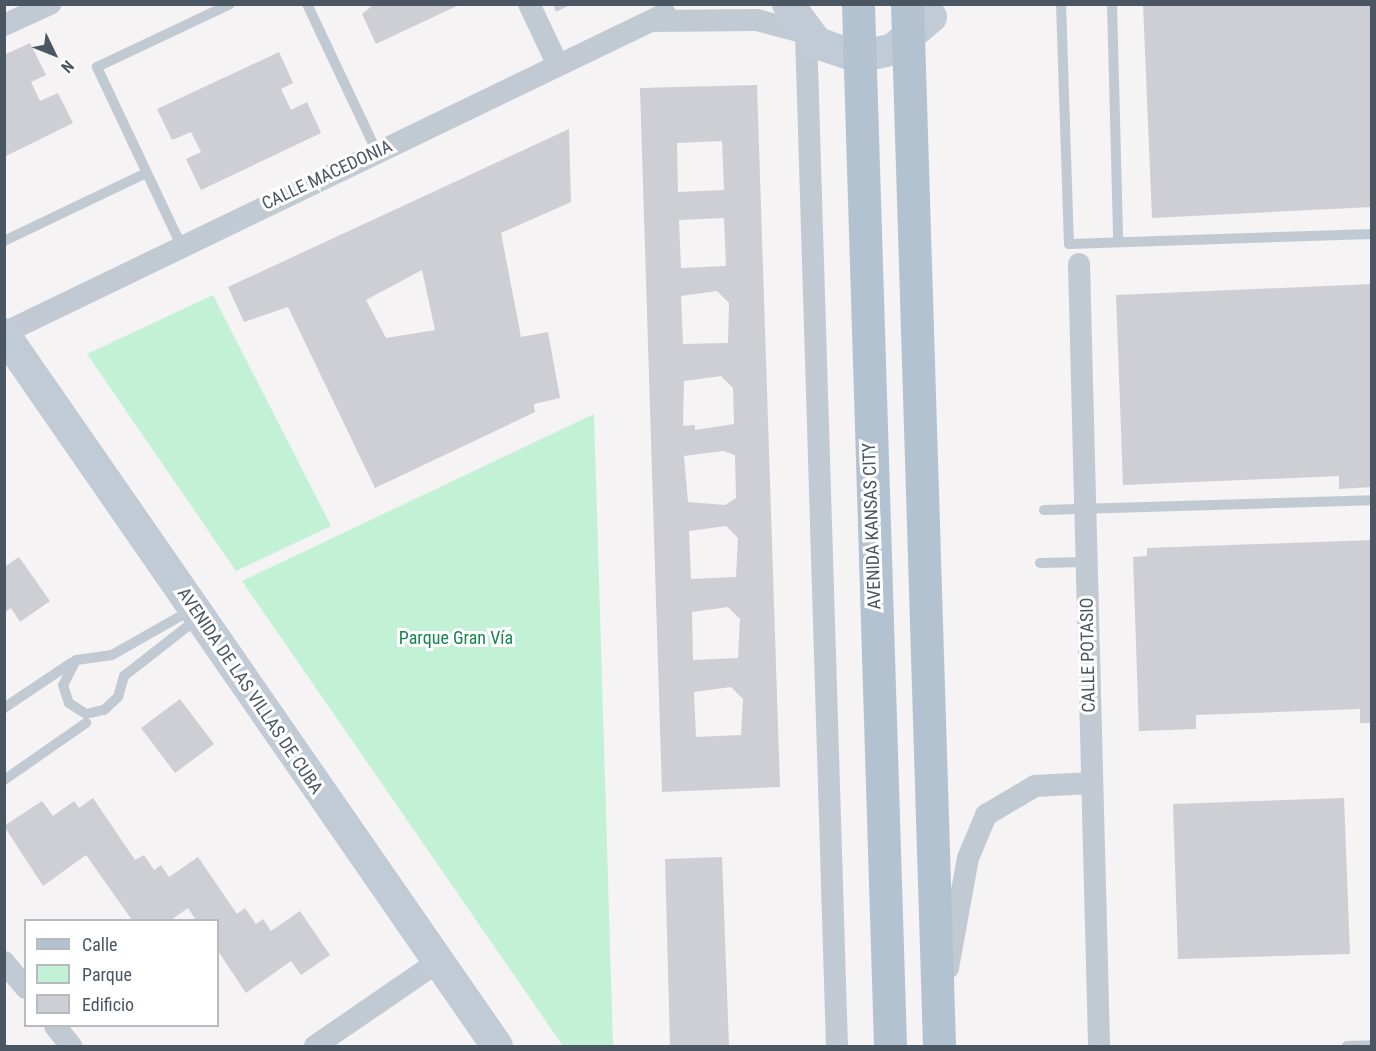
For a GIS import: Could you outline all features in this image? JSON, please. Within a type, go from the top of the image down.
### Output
[{"type":"main road","name":"AVENIDA KANSAS CITY","points":[[858,4],[888,989],[883,1041]]},
{"type":"main road","points":[[924,9],[907,41],[939,1039]]},
{"type":"street","points":[[4,25],[50,4]]},
{"type":"street","points":[[528,4],[558,65]]},
{"type":"street","name":"CALLE MACEDONIA","points":[[4,333],[181,245],[652,21],[682,4]]},
{"type":"street","points":[[788,4],[806,33],[837,1047]]},
{"type":"street","points":[[910,124],[924,9]]},
{"type":"street","points":[[652,21],[757,20],[806,33],[830,50],[858,57],[907,41]]},
{"type":"street","name":"CALLE POTASIO","points":[[1078,264],[1099,1047]]},
{"type":"street","name":"AVENIDA DE LAS VILLAS DE CUBA","points":[[4,333],[436,963],[497,1047]]},
{"type":"street","points":[[939,1039],[968,858],[986,815],[1035,786],[1091,783]]},
{"type":"street","points":[[4,962],[24,986]]},
{"type":"street","points":[[315,1047],[436,963]]},
{"type":"street","points":[[56,1027],[71,1047]]},
{"type":"lane","points":[[181,245],[97,67],[230,4]]},
{"type":"lane","points":[[307,4],[377,152]]},
{"type":"lane","points":[[1061,4],[1069,244],[1371,234]]},
{"type":"lane","points":[[1112,4],[1119,241]]},
{"type":"lane","points":[[4,241],[147,173]]},
{"type":"lane","points":[[1044,510],[1371,500]]},
{"type":"lane","points":[[1040,563],[1087,562]]},
{"type":"lane","points":[[76,660],[63,686],[69,703],[86,714],[104,710],[118,697],[124,676],[197,613]]},
{"type":"lane","points":[[4,708],[76,660],[112,655],[197,613]]},
{"type":"lane","points":[[4,780],[86,723]]},
{"type":"lane","points":[[1347,1047],[1371,1045]]},
{"type":"green space","points":[[213,295],[331,526],[236,571],[87,354]]},
{"type":"green space","name":"Parque Gran Vía","points":[[594,414],[613,1046],[563,1046],[242,581]]},
{"type":"building","points":[[553,4],[572,4],[556,12]]},
{"type":"building","points":[[1143,4],[1372,4],[1372,207],[1152,218]]},
{"type":"building","points":[[373,5],[459,5],[376,44],[362,14]]},
{"type":"building","points":[[30,43],[46,75],[31,82],[40,101],[58,93],[73,123],[4,157],[4,55]]},
{"type":"building","points":[[279,52],[293,83],[281,89],[291,110],[307,102],[321,133],[201,190],[186,159],[201,152],[191,132],[172,140],[157,109]]},
{"type":"building","points":[[757,85],[780,787],[662,792],[640,88]],"holes":[[[722,141],[724,190],[678,192],[677,143]],[[724,218],[726,266],[681,268],[679,220]],[[717,291],[729,303],[728,343],[683,344],[681,296]],[[721,376],[733,388],[734,424],[695,430],[695,425],[683,426],[684,381]],[[723,451],[735,455],[736,498],[725,505],[688,502],[684,456]],[[726,526],[738,538],[736,577],[691,579],[689,531]],[[728,607],[740,619],[738,658],[693,660],[692,612]],[[731,687],[743,699],[741,735],[696,737],[694,692]]]},
{"type":"building","points":[[569,129],[571,202],[501,233],[521,337],[548,332],[560,398],[534,404],[535,412],[375,488],[288,307],[244,322],[228,287]],"holes":[[[422,270],[435,330],[386,338],[366,300]]]},
{"type":"building","points":[[1372,284],[1372,487],[1339,489],[1339,476],[1123,485],[1116,295]]},
{"type":"building","points":[[1372,540],[1372,723],[1360,723],[1360,709],[1196,715],[1196,729],[1139,731],[1133,557],[1147,556],[1147,548]]},
{"type":"building","points":[[19,557],[50,601],[20,622],[11,608],[4,613],[4,567]]},
{"type":"building","points":[[180,699],[214,744],[175,773],[141,728]]},
{"type":"building","points":[[93,798],[135,860],[144,855],[154,870],[161,865],[169,877],[198,857],[237,914],[245,908],[256,924],[263,919],[271,931],[300,911],[330,955],[301,975],[291,961],[246,993],[219,952],[219,919],[195,919],[188,908],[172,919],[131,919],[86,855],[43,886],[4,826],[42,801],[53,816],[74,801],[79,808]]},
{"type":"building","points":[[1344,798],[1350,954],[1178,959],[1173,804]]},
{"type":"building","points":[[722,857],[729,1046],[670,1046],[665,859]]}]
